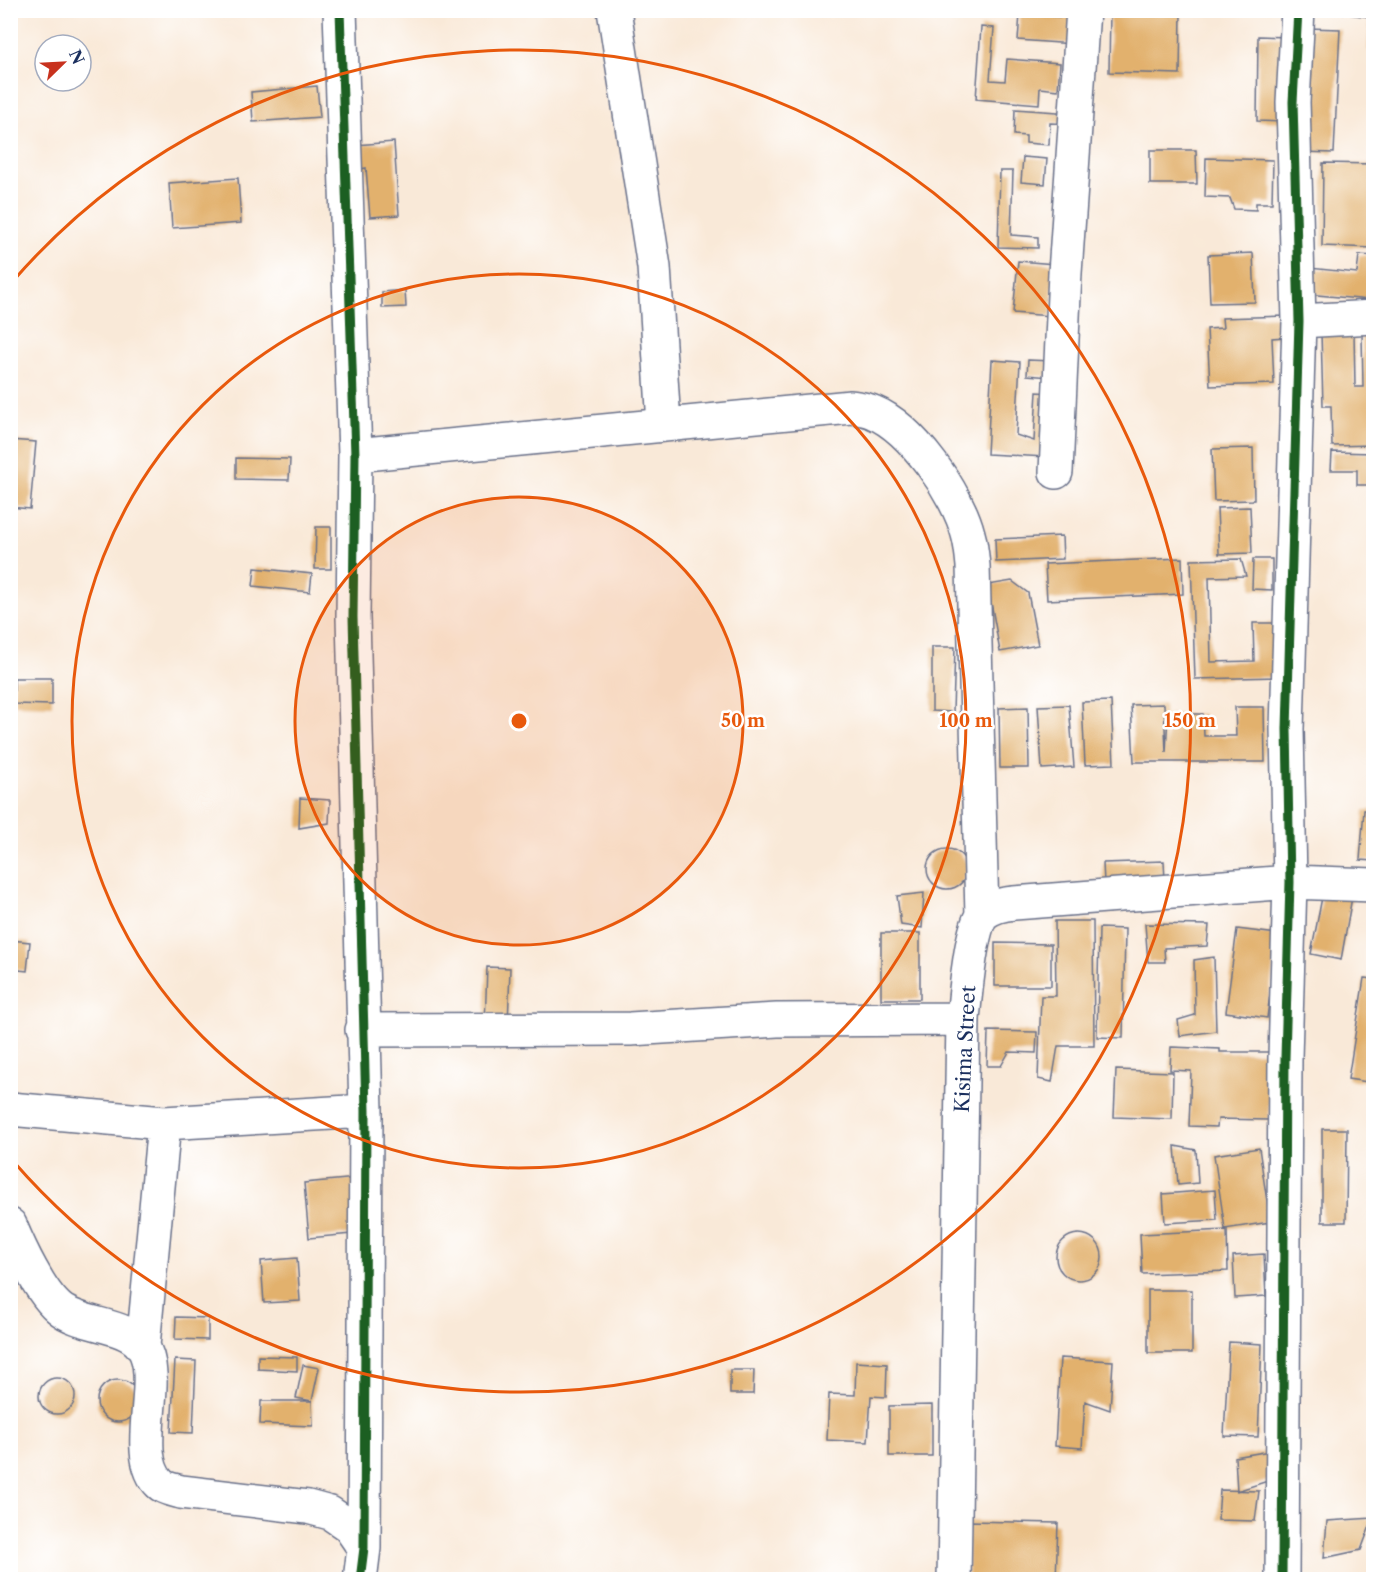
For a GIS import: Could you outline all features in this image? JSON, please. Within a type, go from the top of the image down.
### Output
[{"type":"street","points":[[340,10],[355,455],[353,617],[362,1030],[366,1111],[364,1548],[360,1580]]},
{"type":"street","points":[[614,10],[654,267],[664,424]]},
{"type":"street","points":[[1056,472],[1065,273],[1083,10]]},
{"type":"street","points":[[1282,1580],[1285,1058],[1290,882],[1287,729],[1299,321],[1293,102],[1298,10]]},
{"type":"street","points":[[1299,321],[1374,317]]},
{"type":"street","points":[[355,455],[851,407],[873,411],[895,424],[917,446],[948,491],[968,532],[973,566],[982,915]]},
{"type":"street","points":[[982,915],[998,905],[1014,903],[1290,882],[1374,885]]},
{"type":"street","name":"Kisima Street","points":[[954,1580],[963,1019],[973,939],[982,915]]},
{"type":"street","points":[[362,1030],[630,1029],[777,1020],[963,1019]]},
{"type":"street","points":[[10,1109],[164,1123],[366,1111]]},
{"type":"street","points":[[164,1123],[143,1346],[149,1365],[147,1451],[151,1473],[161,1486],[181,1492],[308,1507],[330,1513],[349,1526],[364,1548]]},
{"type":"street","points":[[10,1225],[45,1291],[59,1308],[131,1336],[143,1346]]},
{"type":"building","points":[[1110,10],[1181,11],[1180,74],[1109,72]]},
{"type":"building","points":[[1319,10],[1374,10],[1374,51],[1368,50],[1370,17]]},
{"type":"building","points":[[1020,14],[1074,18],[1073,44],[1018,40]]},
{"type":"building","points":[[981,27],[994,28],[990,80],[1005,81],[1007,59],[1060,63],[1058,90],[1040,88],[1039,104],[976,99]]},
{"type":"building","points":[[1307,28],[1340,29],[1334,153],[1302,152]]},
{"type":"building","points":[[1258,36],[1288,37],[1286,122],[1257,121]]},
{"type":"building","points":[[317,86],[320,117],[253,122],[251,92]]},
{"type":"building","points":[[1015,109],[1071,113],[1070,124],[1050,123],[1049,145],[1026,143],[1026,136],[1014,135]]},
{"type":"building","points":[[394,142],[399,215],[370,217],[366,168],[356,170],[355,145]]},
{"type":"building","points":[[1150,150],[1196,150],[1197,184],[1150,184]]},
{"type":"building","points":[[1023,157],[1047,159],[1045,184],[1021,182]]},
{"type":"building","points":[[1206,158],[1273,160],[1272,203],[1256,203],[1256,210],[1234,209],[1230,198],[1205,197]]},
{"type":"building","points":[[1323,163],[1374,164],[1374,248],[1322,246]]},
{"type":"building","points":[[1000,171],[1013,171],[1011,235],[1038,237],[1038,248],[998,247]]},
{"type":"building","points":[[238,178],[241,223],[172,228],[169,183]]},
{"type":"building","points":[[1253,253],[1255,302],[1210,303],[1208,255]]},
{"type":"building","points":[[1359,255],[1374,256],[1370,300],[1307,294],[1310,268],[1357,273]]},
{"type":"building","points":[[1018,261],[1055,264],[1051,316],[1013,313]]},
{"type":"building","points":[[405,290],[406,307],[382,308],[382,292]]},
{"type":"building","points":[[1284,316],[1285,337],[1272,338],[1274,384],[1210,386],[1207,329],[1223,328],[1222,318]]},
{"type":"building","points":[[1354,331],[1355,387],[1363,387],[1362,334],[1374,334],[1374,445],[1332,446],[1331,406],[1323,406],[1321,332]]},
{"type":"building","points":[[992,360],[1020,362],[1016,435],[1034,441],[1037,392],[1049,393],[1046,457],[987,454]]},
{"type":"building","points":[[1028,360],[1051,361],[1050,377],[1027,375]]},
{"type":"building","points":[[10,440],[36,442],[30,509],[10,507]]},
{"type":"building","points":[[1253,448],[1254,500],[1214,501],[1212,449]]},
{"type":"building","points":[[1332,452],[1374,453],[1374,485],[1357,485],[1357,470],[1331,470]]},
{"type":"building","points":[[236,458],[290,459],[289,480],[236,479]]},
{"type":"building","points":[[1250,507],[1252,553],[1219,554],[1217,508]]},
{"type":"building","points":[[316,527],[331,527],[331,569],[315,569]]},
{"type":"building","points":[[1062,536],[1063,559],[996,562],[995,539]]},
{"type":"building","points":[[1182,558],[1183,594],[1047,600],[1045,564]]},
{"type":"building","points":[[1241,559],[1246,576],[1209,577],[1211,662],[1254,661],[1253,623],[1277,623],[1278,677],[1195,679],[1191,560]]},
{"type":"building","points":[[1253,559],[1272,559],[1272,590],[1252,589]]},
{"type":"building","points":[[255,568],[312,574],[310,592],[253,586]]},
{"type":"building","points":[[1012,581],[1028,593],[1038,645],[1000,652],[988,585]]},
{"type":"building","points":[[932,647],[955,647],[953,712],[932,711]]},
{"type":"building","points":[[14,678],[52,678],[52,705],[14,704]]},
{"type":"building","points":[[1111,701],[1114,764],[1085,765],[1082,702]]},
{"type":"building","points":[[1164,704],[1166,753],[1168,714],[1203,714],[1204,736],[1236,736],[1235,707],[1264,707],[1265,762],[1134,762],[1131,705]]},
{"type":"building","points":[[1069,705],[1074,767],[1042,769],[1038,706]]},
{"type":"building","points":[[1028,707],[1029,768],[1000,768],[999,708]]},
{"type":"building","points":[[300,798],[330,800],[329,823],[299,828]]},
{"type":"building","points":[[1364,810],[1374,810],[1374,861],[1360,860]]},
{"type":"building","points":[[947,849],[961,855],[967,869],[961,883],[947,889],[933,883],[927,869],[933,855]]},
{"type":"building","points":[[1164,861],[1165,881],[1104,882],[1103,863]]},
{"type":"building","points":[[1323,892],[1352,897],[1341,960],[1311,954]]},
{"type":"building","points":[[924,893],[922,928],[901,925],[897,896]]},
{"type":"building","points":[[1055,921],[1093,921],[1094,1046],[1058,1046],[1052,1082],[1038,1079],[1041,996],[1056,996]]},
{"type":"building","points":[[1145,924],[1209,925],[1207,946],[1164,948],[1165,962],[1148,962]]},
{"type":"building","points":[[1099,928],[1125,929],[1123,1038],[1097,1037]]},
{"type":"building","points":[[1237,929],[1277,934],[1267,1018],[1226,1012]]},
{"type":"building","points":[[881,933],[920,933],[920,999],[881,999]]},
{"type":"building","points":[[10,940],[30,942],[27,971],[10,969]]},
{"type":"building","points":[[995,943],[1051,944],[1051,986],[995,986]]},
{"type":"building","points":[[1214,957],[1216,1031],[1180,1036],[1178,1020],[1195,1015],[1194,960]]},
{"type":"building","points":[[487,967],[510,968],[508,1026],[485,1025]]},
{"type":"building","points":[[1364,978],[1374,979],[1374,1083],[1348,1079]]},
{"type":"building","points":[[988,1031],[1037,1032],[1036,1053],[1009,1052],[1001,1066],[987,1066]]},
{"type":"building","points":[[1171,1047],[1220,1049],[1220,1052],[1270,1052],[1269,1120],[1218,1119],[1217,1127],[1189,1126],[1191,1071],[1170,1070]]},
{"type":"building","points":[[1116,1070],[1173,1072],[1172,1119],[1114,1117]]},
{"type":"building","points":[[1322,1129],[1347,1129],[1346,1222],[1322,1222]]},
{"type":"building","points":[[1175,1146],[1196,1150],[1198,1183],[1178,1185]]},
{"type":"building","points":[[1259,1148],[1270,1222],[1225,1229],[1214,1155]]},
{"type":"building","points":[[357,1178],[362,1233],[309,1238],[304,1183]]},
{"type":"building","points":[[1215,1190],[1217,1220],[1165,1223],[1163,1194]]},
{"type":"building","points":[[1227,1230],[1228,1271],[1142,1274],[1140,1234]]},
{"type":"building","points":[[1079,1234],[1095,1241],[1102,1257],[1095,1273],[1079,1280],[1063,1273],[1056,1257],[1063,1241]]},
{"type":"building","points":[[1264,1254],[1266,1296],[1235,1298],[1233,1256]]},
{"type":"building","points":[[297,1258],[300,1301],[264,1303],[261,1261]]},
{"type":"building","points":[[1148,1290],[1192,1290],[1192,1353],[1148,1353]]},
{"type":"building","points":[[176,1317],[208,1318],[208,1340],[175,1339]]},
{"type":"building","points":[[1229,1342],[1262,1344],[1258,1437],[1224,1436]]},
{"type":"building","points":[[258,1356],[297,1357],[297,1371],[258,1369]]},
{"type":"building","points":[[1060,1358],[1113,1361],[1110,1410],[1085,1401],[1082,1448],[1055,1446]]},
{"type":"building","points":[[175,1360],[196,1361],[193,1433],[171,1432]]},
{"type":"building","points":[[856,1362],[887,1364],[886,1397],[871,1396],[868,1442],[827,1440],[829,1394],[855,1395]]},
{"type":"building","points":[[303,1365],[319,1368],[312,1401],[296,1398]]},
{"type":"building","points":[[730,1370],[754,1370],[753,1394],[730,1394]]},
{"type":"building","points":[[57,1378],[70,1383],[75,1396],[70,1409],[57,1414],[44,1409],[39,1396],[44,1383]]},
{"type":"building","points":[[118,1380],[126,1381],[133,1386],[138,1393],[138,1409],[133,1416],[126,1421],[118,1422],[110,1421],[103,1416],[98,1409],[97,1401],[98,1393],[103,1386],[110,1381]]},
{"type":"building","points":[[261,1401],[312,1401],[313,1426],[260,1424]]},
{"type":"building","points":[[932,1405],[932,1456],[889,1456],[889,1406]]},
{"type":"building","points":[[1276,1450],[1274,1479],[1237,1491],[1235,1457]]},
{"type":"building","points":[[1220,1490],[1259,1491],[1255,1521],[1218,1520]]},
{"type":"building","points":[[1373,1518],[1361,1550],[1324,1558],[1327,1521]]},
{"type":"building","points":[[968,1521],[1058,1523],[1056,1580],[967,1580]]},
{"type":"cycle path","points":[[340,10],[355,455],[353,617],[366,1111],[364,1548],[360,1580]]},
{"type":"cycle path","points":[[1282,1580],[1285,1058],[1290,882],[1287,729],[1299,321],[1293,102],[1298,10]]}]
